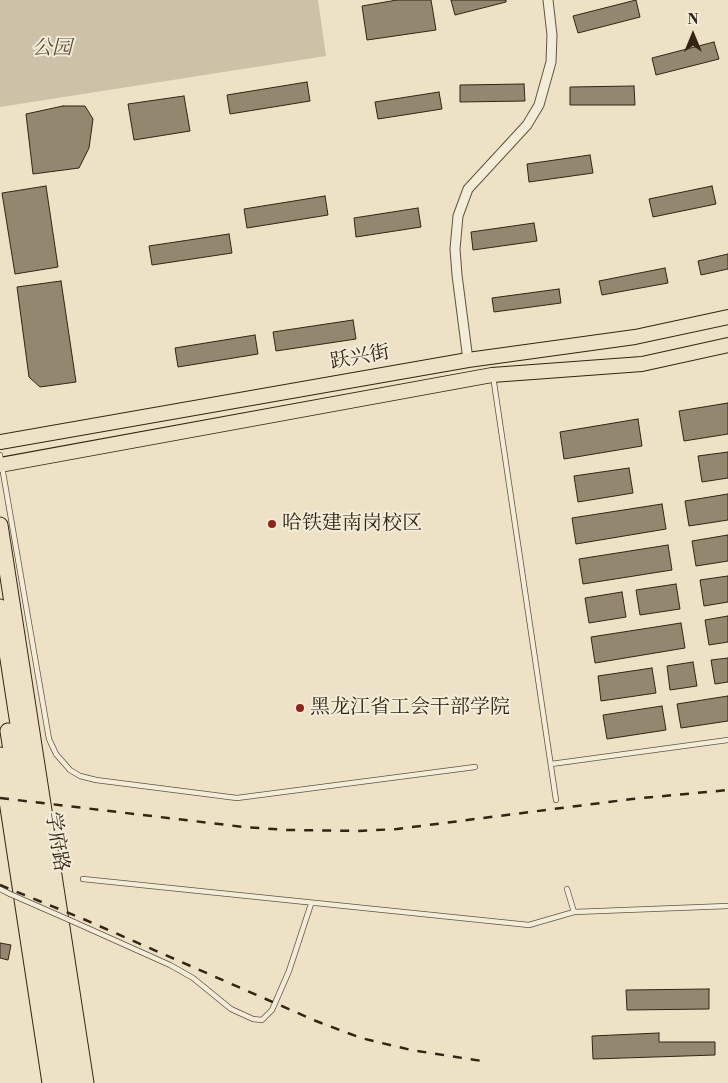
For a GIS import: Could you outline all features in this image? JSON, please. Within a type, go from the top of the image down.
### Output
[{"type":"highway","points":[[0,525],[86,1083]]},
{"type":"highway","name":"学府路","points":[[0,606],[73,1083]]},
{"type":"highway","name":"学府路","points":[[0,675],[62,1083]]},
{"type":"highway","points":[[0,755],[50,1083]]},
{"type":"main road","name":"跃兴街","points":[[0,442],[468,360],[635,337],[728,317]]},
{"type":"main road","name":"跃兴街","points":[[1,461],[492,375],[642,364],[728,345]]},
{"type":"street","points":[[468,360],[455,249],[458,216],[468,189],[527,125],[541,100],[551,62],[552,35],[548,0]]},
{"type":"lane","points":[[492,375],[556,800]]},
{"type":"lane","points":[[1,461],[49,739],[56,754],[70,770],[80,776],[96,780],[237,798],[475,768]]},
{"type":"lane","points":[[551,764],[728,740]]},
{"type":"lane","points":[[83,879],[311,904],[530,925],[574,912],[728,906]]},
{"type":"lane","points":[[0,889],[170,965],[193,978],[231,1009],[253,1020],[262,1020],[272,1010],[289,971],[311,904]]},
{"type":"lane","points":[[567,889],[574,912]]},
{"type":"green space","name":"公园","points":[[0,0],[318,0],[326,56],[0,107]]},
{"type":"building","points":[[397,0],[431,0],[436,30],[367,40],[362,6]]},
{"type":"building","points":[[451,0],[506,0],[506,2],[455,15]]},
{"type":"building","points":[[636,0],[640,17],[578,33],[573,16]]},
{"type":"building","points":[[714,42],[719,59],[656,75],[652,58]]},
{"type":"building","points":[[307,82],[310,101],[230,114],[227,95]]},
{"type":"building","points":[[524,84],[525,101],[460,102],[460,85]]},
{"type":"building","points":[[634,86],[635,105],[570,105],[570,87]]},
{"type":"building","points":[[439,92],[442,109],[378,119],[375,102]]},
{"type":"building","points":[[184,96],[190,131],[134,140],[128,104]]},
{"type":"building","points":[[63,106],[85,106],[93,119],[89,148],[79,168],[33,174],[26,114]]},
{"type":"building","points":[[590,155],[593,173],[529,182],[527,164]]},
{"type":"building","points":[[46,186],[58,267],[15,274],[2,193]]},
{"type":"building","points":[[712,186],[716,204],[653,217],[649,199]]},
{"type":"building","points":[[325,196],[328,215],[247,228],[244,209]]},
{"type":"building","points":[[418,208],[421,227],[356,237],[354,218]]},
{"type":"building","points":[[534,223],[537,241],[473,250],[471,232]]},
{"type":"building","points":[[229,234],[232,253],[152,265],[149,246]]},
{"type":"building","points":[[728,254],[728,269],[701,275],[698,261]]},
{"type":"building","points":[[665,268],[668,283],[602,295],[599,281]]},
{"type":"building","points":[[61,281],[76,382],[40,387],[29,377],[17,287]]},
{"type":"building","points":[[559,289],[561,303],[494,312],[492,298]]},
{"type":"building","points":[[353,320],[356,339],[276,351],[273,332]]},
{"type":"building","points":[[255,335],[258,354],[178,367],[175,348]]},
{"type":"building","points":[[728,403],[728,434],[684,441],[679,411]]},
{"type":"building","points":[[638,419],[642,446],[564,459],[560,432]]},
{"type":"building","points":[[728,452],[728,478],[702,482],[698,456]]},
{"type":"building","points":[[629,468],[633,493],[578,502],[574,476]]},
{"type":"building","points":[[728,494],[728,520],[689,526],[685,501]]},
{"type":"building","points":[[662,504],[666,529],[576,544],[572,518]]},
{"type":"building","points":[[728,535],[728,561],[696,566],[692,541]]},
{"type":"building","points":[[668,545],[672,570],[583,584],[579,559]]},
{"type":"building","points":[[728,576],[728,602],[704,606],[700,580]]},
{"type":"building","points":[[676,584],[680,609],[640,615],[636,590]]},
{"type":"building","points":[[622,592],[626,617],[589,623],[585,598]]},
{"type":"building","points":[[728,616],[728,642],[709,645],[705,620]]},
{"type":"building","points":[[681,623],[685,648],[595,663],[591,637]]},
{"type":"building","points":[[728,658],[728,682],[715,684],[711,660]]},
{"type":"building","points":[[693,662],[697,686],[670,690],[667,666]]},
{"type":"building","points":[[652,668],[656,693],[601,701],[598,676]]},
{"type":"building","points":[[728,696],[728,721],[681,728],[677,704]]},
{"type":"building","points":[[662,706],[666,730],[607,739],[603,715]]},
{"type":"building","points":[[0,943],[11,945],[8,960],[0,958]]},
{"type":"building","points":[[709,989],[709,1009],[627,1010],[626,990]]},
{"type":"building","points":[[659,1033],[659,1042],[715,1042],[715,1055],[593,1059],[592,1036]]},
{"type":"railway","points":[[0,798],[244,827],[287,830],[359,831],[397,829],[632,799],[728,790]]},
{"type":"railway","points":[[0,885],[81,918],[316,1021],[361,1038],[411,1050],[482,1061]]},
{"type":"place","name":"哈铁建南岗校区","points":[[272,524]]},
{"type":"place","name":"黑龙江省工会干部学院","points":[[300,708]]}]
